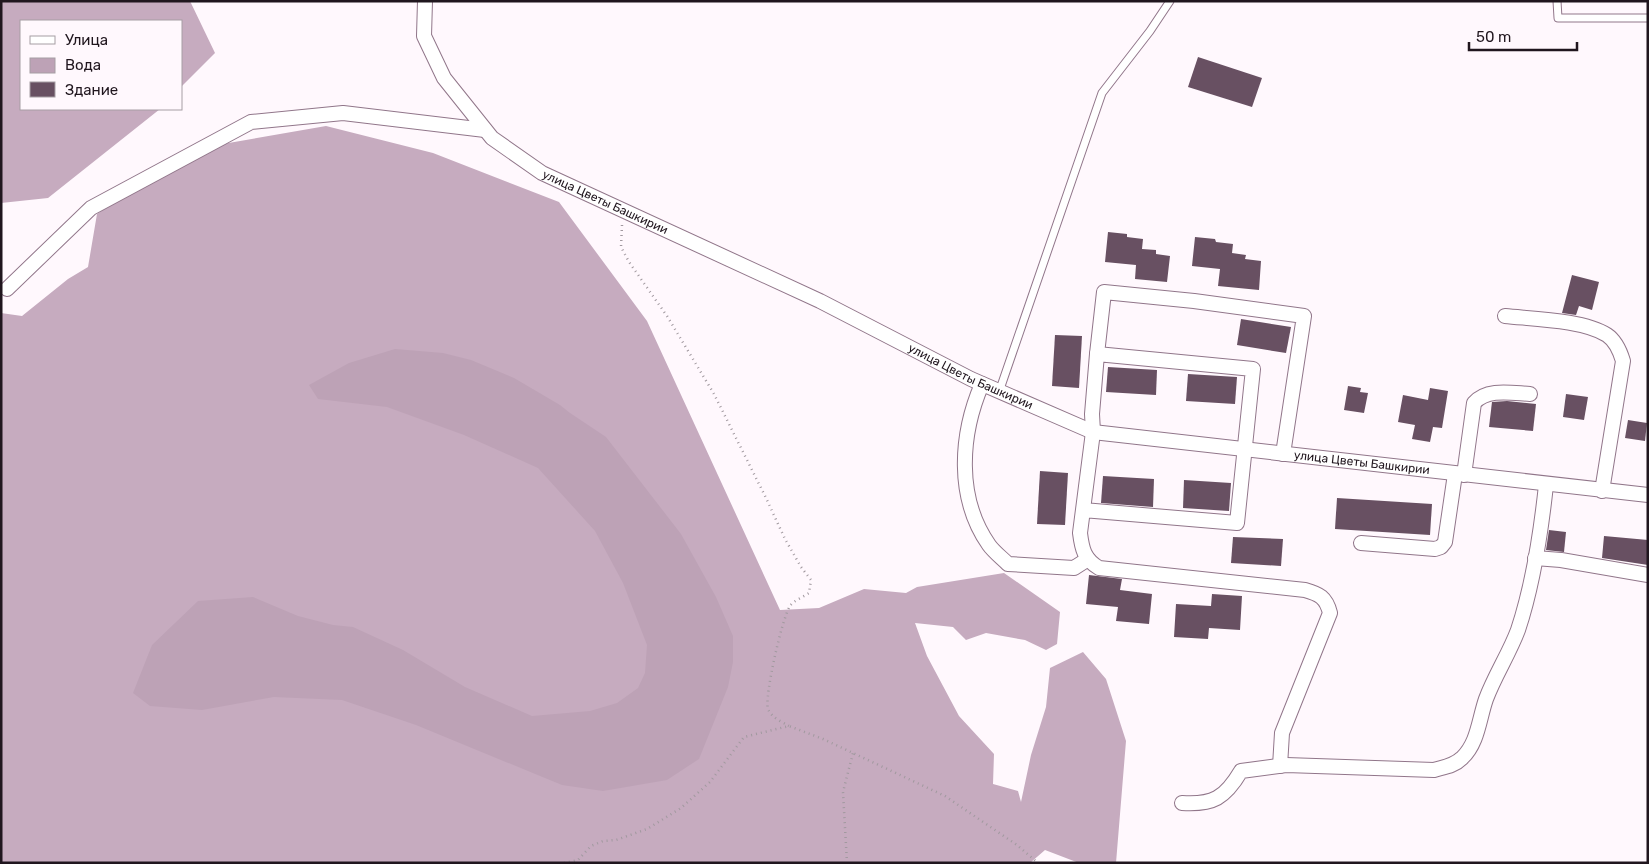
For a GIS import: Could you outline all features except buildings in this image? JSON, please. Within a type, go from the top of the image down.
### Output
[{"type":"street","name":"улица Цветы Башкирии","points":[[424,1],[424,36],[444,78],[492,138],[542,173],[820,301],[998,392],[1093,432],[1546,485],[1648,495]]},
{"type":"street","points":[[7,289],[91,208],[251,122],[343,113],[485,130]]},
{"type":"street","points":[[1280,766],[1282,733],[1330,613],[1328,604],[1323,598],[1316,593],[1305,590],[1099,568],[1088,559],[1082,546],[1083,510],[1093,432],[1092,414],[1104,292],[1194,301],[1304,316],[1283,454]]},
{"type":"street","points":[[1505,316],[1585,327],[1608,336],[1619,348],[1623,361],[1602,491]]},
{"type":"street","points":[[1083,510],[1238,523],[1254,368],[1097,354]]},
{"type":"street","points":[[982,384],[974,401],[965,446],[964,474],[966,490],[976,521],[990,546],[1008,564],[1074,568],[1088,559]]},
{"type":"street","points":[[1362,543],[1435,549],[1441,547],[1445,542],[1474,403],[1479,398],[1493,393],[1530,394]]},
{"type":"street","points":[[1182,803],[1200,804],[1216,800],[1232,785],[1241,771],[1280,766],[1384,767],[1434,770],[1450,766],[1462,759],[1471,746],[1493,680],[1508,656],[1518,629],[1534,558],[1546,485]]},
{"type":"street","points":[[1534,558],[1561,560],[1648,574]]},
{"type":"lane","points":[[998,392],[1102,93],[1150,31],[1170,1]]},
{"type":"lane","points":[[1558,1],[1558,18],[1648,18]]},
{"type":"path","points":[[623,211],[621,247],[629,262],[667,316],[714,394],[785,540],[811,580],[809,593],[790,605],[782,627],[767,696],[768,709],[776,719],[789,726],[823,739],[945,796],[1017,845],[1038,863]]},
{"type":"path","points":[[564,863],[578,860],[591,846],[603,841],[616,840],[647,829],[681,808],[710,782],[744,737],[789,726]]},
{"type":"path","points":[[846,863],[843,792],[853,753]]},
{"type":"shaded area","points":[[1,1],[190,1],[215,53],[182,86],[182,20],[20,20],[20,110],[159,110],[48,198],[1,203]]},
{"type":"shaded area","points":[[326,126],[433,153],[559,202],[647,321],[780,610],[819,608],[864,589],[906,593],[917,587],[1004,573],[1060,612],[1057,644],[1046,650],[1025,640],[986,633],[966,640],[953,627],[915,623],[927,656],[959,716],[994,754],[993,784],[1018,791],[1021,802],[1031,755],[1046,707],[1050,668],[1083,652],[1106,679],[1126,741],[1116,863],[1079,863],[1045,850],[1030,863],[1,863],[1,313],[22,316],[68,279],[88,267],[97,214],[194,149]]},
{"type":"water","points":[[395,349],[443,353],[471,360],[514,378],[560,405],[606,437],[681,534],[716,597],[733,636],[733,662],[728,687],[699,759],[667,780],[603,791],[562,785],[416,725],[342,700],[274,697],[202,710],[150,706],[133,693],[152,645],[198,601],[253,597],[298,616],[333,625],[353,627],[403,650],[465,687],[532,716],[590,711],[617,703],[638,688],[645,673],[647,645],[623,583],[595,531],[538,468],[464,435],[387,407],[318,399],[309,385],[349,363]]}]
